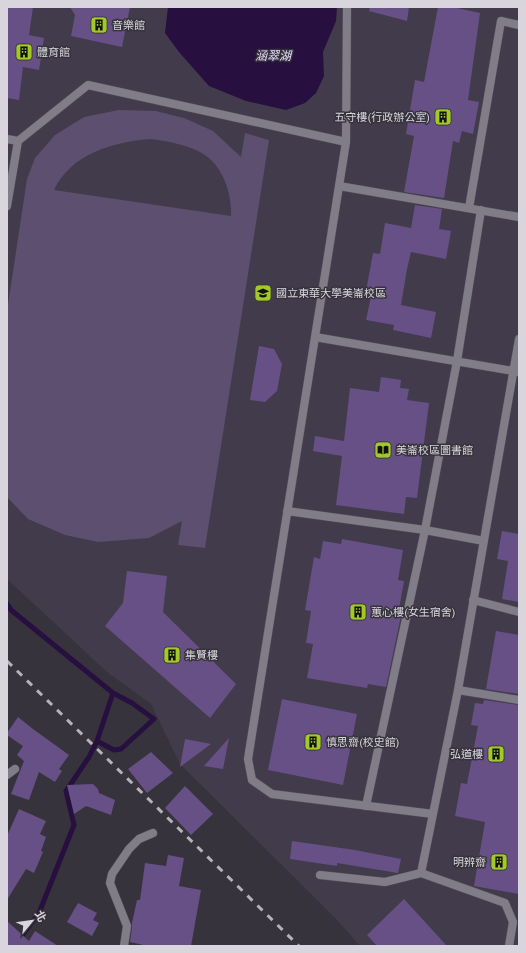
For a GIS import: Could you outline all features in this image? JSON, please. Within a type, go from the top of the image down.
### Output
[{"type":"lane","points":[[347,7],[346,142],[248,758],[252,780],[272,794],[433,814]]},
{"type":"lane","points":[[469,208],[501,21],[519,25]]},
{"type":"lane","points":[[7,206],[18,141],[88,84],[346,142]]},
{"type":"lane","points":[[7,139],[18,141]]},
{"type":"lane","points":[[339,186],[519,217]]},
{"type":"lane","points":[[366,806],[425,530],[482,210]]},
{"type":"lane","points":[[315,337],[516,371]]},
{"type":"lane","points":[[421,873],[458,690],[473,600],[516,371],[519,339]]},
{"type":"lane","points":[[287,511],[425,530],[484,541]]},
{"type":"lane","points":[[473,600],[519,612]]},
{"type":"lane","points":[[458,690],[519,700]]},
{"type":"lane","points":[[7,775],[15,769]]},
{"type":"lane","points":[[124,946],[127,926],[110,883],[112,874],[129,849],[139,839],[153,833]]},
{"type":"lane","points":[[320,875],[386,882],[421,873],[505,903],[513,922],[509,946]]},
{"type":"shaded area","name":"國立東華大學美崙校區","points":[[7,7],[519,7],[519,946],[360,946],[337,920],[180,764],[151,704],[107,672],[7,579]]},
{"type":"shaded area","points":[[119,110],[156,111],[184,118],[213,131],[241,157],[245,133],[269,140],[205,548],[178,545],[182,521],[149,538],[98,542],[65,535],[28,519],[7,497],[7,311],[27,179],[35,158],[55,135],[84,117]],"holes":[[[150,139],[187,146],[198,151],[213,162],[224,179],[230,197],[231,216],[54,190],[61,178],[71,167],[94,152],[122,143]]]},
{"type":"water","name":"涵翠湖","points":[[168,7],[337,7],[336,21],[323,52],[324,76],[316,93],[305,103],[286,110],[246,101],[209,86],[179,52],[165,33]]},
{"type":"building","name":"體育館","points":[[7,7],[33,7],[29,35],[44,38],[39,70],[23,67],[19,100],[7,98]]},
{"type":"building","name":"音樂館","points":[[70,7],[130,7],[122,47],[71,36],[75,15]]},
{"type":"building","points":[[370,7],[409,7],[407,21],[369,11]]},
{"type":"building","name":"五守樓(行政辦公室)","points":[[438,7],[452,7],[480,13],[468,100],[479,102],[473,134],[462,131],[459,143],[453,141],[444,198],[404,192],[414,136],[406,134],[415,80],[424,82]]},
{"type":"building","points":[[415,205],[442,209],[439,229],[451,231],[446,259],[411,252],[407,269],[401,305],[436,312],[431,338],[393,330],[394,325],[366,320],[372,292],[366,291],[373,253],[380,254],[385,223],[411,228]]},
{"type":"building","points":[[259,346],[274,349],[282,364],[277,391],[265,402],[250,400]]},
{"type":"building","name":"美崙校區圖書館","points":[[381,377],[401,380],[400,388],[409,389],[407,400],[429,403],[417,498],[406,497],[404,514],[336,505],[342,456],[313,451],[315,436],[344,441],[350,388],[379,392]]},
{"type":"building","points":[[502,531],[519,534],[519,602],[502,599],[508,561],[497,559]]},
{"type":"building","name":"蕙心樓(女生宿舍)","points":[[342,539],[403,550],[398,580],[404,581],[398,615],[401,616],[386,687],[368,684],[367,688],[307,678],[313,644],[306,643],[311,611],[305,610],[314,557],[320,559],[323,541],[341,544]]},
{"type":"building","name":"集賢樓","points":[[127,571],[167,576],[163,612],[236,684],[210,718],[105,626],[123,603]]},
{"type":"building","points":[[496,631],[519,635],[519,694],[486,689]]},
{"type":"building","name":"慎思齋(校史館)","points":[[282,699],[357,714],[343,785],[268,770]]},
{"type":"building","name":"弘道樓","points":[[484,700],[519,705],[519,894],[474,886],[485,822],[455,816],[461,783],[467,784],[478,726],[471,725],[475,703],[483,704]]},
{"type":"building","points":[[18,717],[69,755],[59,769],[62,771],[55,782],[39,772],[29,800],[11,794],[24,761],[17,755],[23,746],[7,735]]},
{"type":"building","points":[[229,738],[223,769],[204,766]]},
{"type":"building","points":[[185,739],[211,744],[180,767]]},
{"type":"building","points":[[151,752],[173,773],[147,793],[128,769]]},
{"type":"building","points":[[93,784],[98,789],[99,793],[115,800],[111,815],[86,806],[74,814],[67,785]]},
{"type":"building","points":[[185,786],[213,814],[191,835],[165,808]]},
{"type":"building","points":[[19,809],[46,821],[40,834],[46,837],[41,851],[43,852],[34,873],[26,869],[7,900],[7,836]]},
{"type":"building","points":[[292,841],[355,850],[401,859],[398,873],[337,863],[337,866],[290,859]]},
{"type":"building","points":[[168,855],[184,858],[179,886],[201,890],[191,946],[148,946],[130,942],[137,900],[140,900],[145,863],[166,866]]},
{"type":"building","points":[[404,899],[447,946],[377,946],[367,935]]},
{"type":"building","points":[[78,903],[97,913],[93,920],[99,923],[92,936],[67,922]]},
{"type":"building","points":[[7,921],[29,941],[35,931],[58,946],[7,946]]},
{"type":"waterway","points":[[7,604],[11,610],[113,693],[97,741],[89,757],[66,791],[74,825],[39,913],[14,946]]},
{"type":"waterway","points":[[97,741],[114,750],[121,749],[154,719],[132,703],[113,693]]},
{"type":"railway","points":[[7,661],[299,946]]},
{"type":"place","name":"音樂館","points":[[99,25]]},
{"type":"place","name":"體育館","points":[[24,52]]},
{"type":"place","name":"五守樓(行政辦公室)","points":[[443,117]]},
{"type":"place","name":"國立東華大學美崙校區","points":[[263,293]]},
{"type":"place","name":"美崙校區圖書館","points":[[383,450]]},
{"type":"place","name":"蕙心樓(女生宿舍)","points":[[358,612]]},
{"type":"place","name":"集賢樓","points":[[172,655]]},
{"type":"place","name":"慎思齋(校史館)","points":[[313,742]]},
{"type":"place","name":"弘道樓","points":[[496,754]]},
{"type":"place","name":"明辨齋","points":[[499,862]]}]
